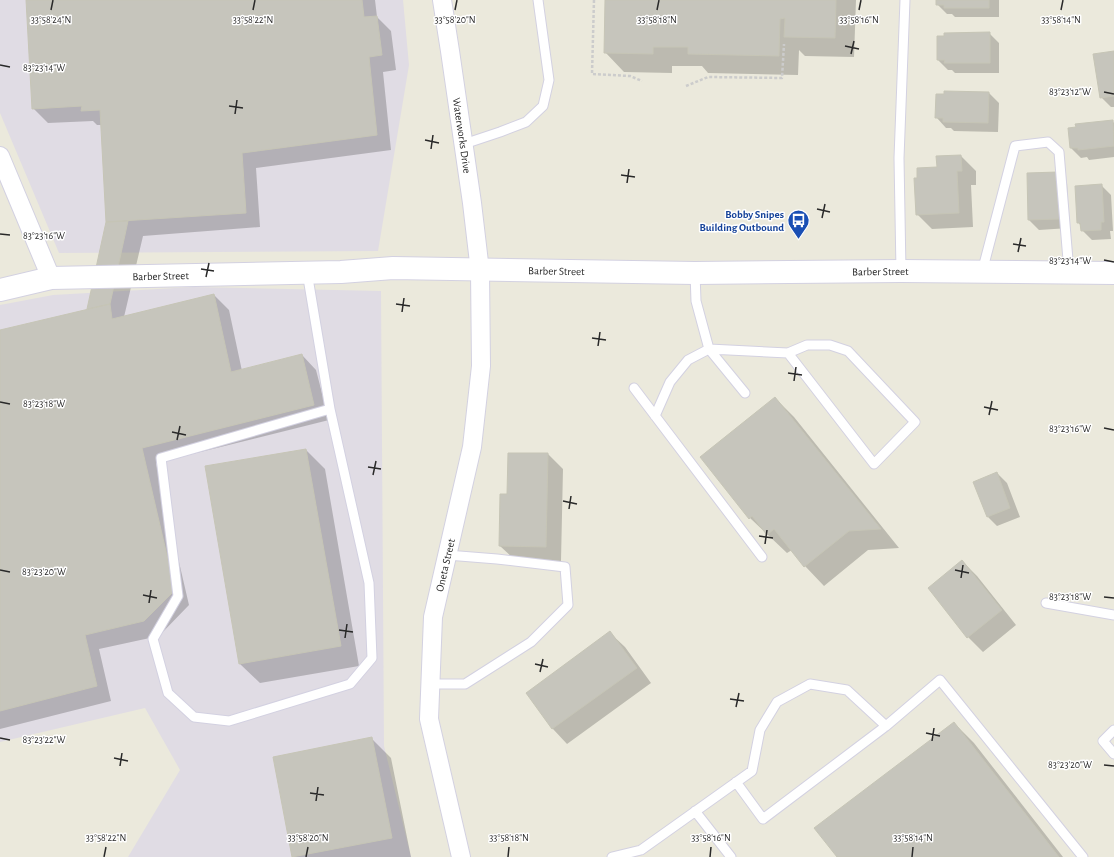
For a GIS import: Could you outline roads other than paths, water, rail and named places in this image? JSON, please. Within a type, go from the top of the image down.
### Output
[{"type":"street","name":"Waterworks Drive","points":[[442,0],[464,144],[480,271]]},
{"type":"street","points":[[0,156],[51,278]]},
{"type":"street","name":"Barber Street","points":[[0,290],[51,278],[341,272],[393,268],[480,271],[695,273],[901,271],[1114,273]]},
{"type":"street","name":"Oneta Street","points":[[461,857],[429,719],[430,684],[433,617],[472,447],[480,366],[480,271]]},
{"type":"lane","points":[[464,144],[526,122],[544,106],[549,80],[538,0]]},
{"type":"lane","points":[[901,271],[899,158],[905,0]]},
{"type":"lane","points":[[982,272],[1015,146],[1048,142],[1059,152],[1069,272]]},
{"type":"lane","points":[[307,272],[330,409],[369,583],[372,658],[350,684],[228,721],[194,717],[168,693],[153,639],[178,596],[161,458],[330,409]]},
{"type":"lane","points":[[695,273],[696,301],[709,349],[745,393]]},
{"type":"lane","points":[[655,416],[670,382],[688,360],[709,349],[788,353],[807,345],[830,345],[848,351],[915,422],[874,464],[788,353]]},
{"type":"lane","points":[[634,388],[762,557]]},
{"type":"lane","points":[[430,684],[465,684],[531,642],[568,605],[564,567],[447,555]]},
{"type":"lane","points":[[1046,603],[1114,615]]},
{"type":"lane","points":[[736,782],[763,819],[886,726],[940,680],[1083,857]]},
{"type":"lane","points":[[612,857],[641,850],[752,771],[760,730],[777,702],[810,684],[847,690],[886,726]]},
{"type":"lane","points":[[1114,730],[1102,742],[1114,754]]},
{"type":"lane","points":[[695,811],[731,857]]},
{"type":"place","name":"Bobby Snipes Building Outbound","points":[[799,240]]}]
